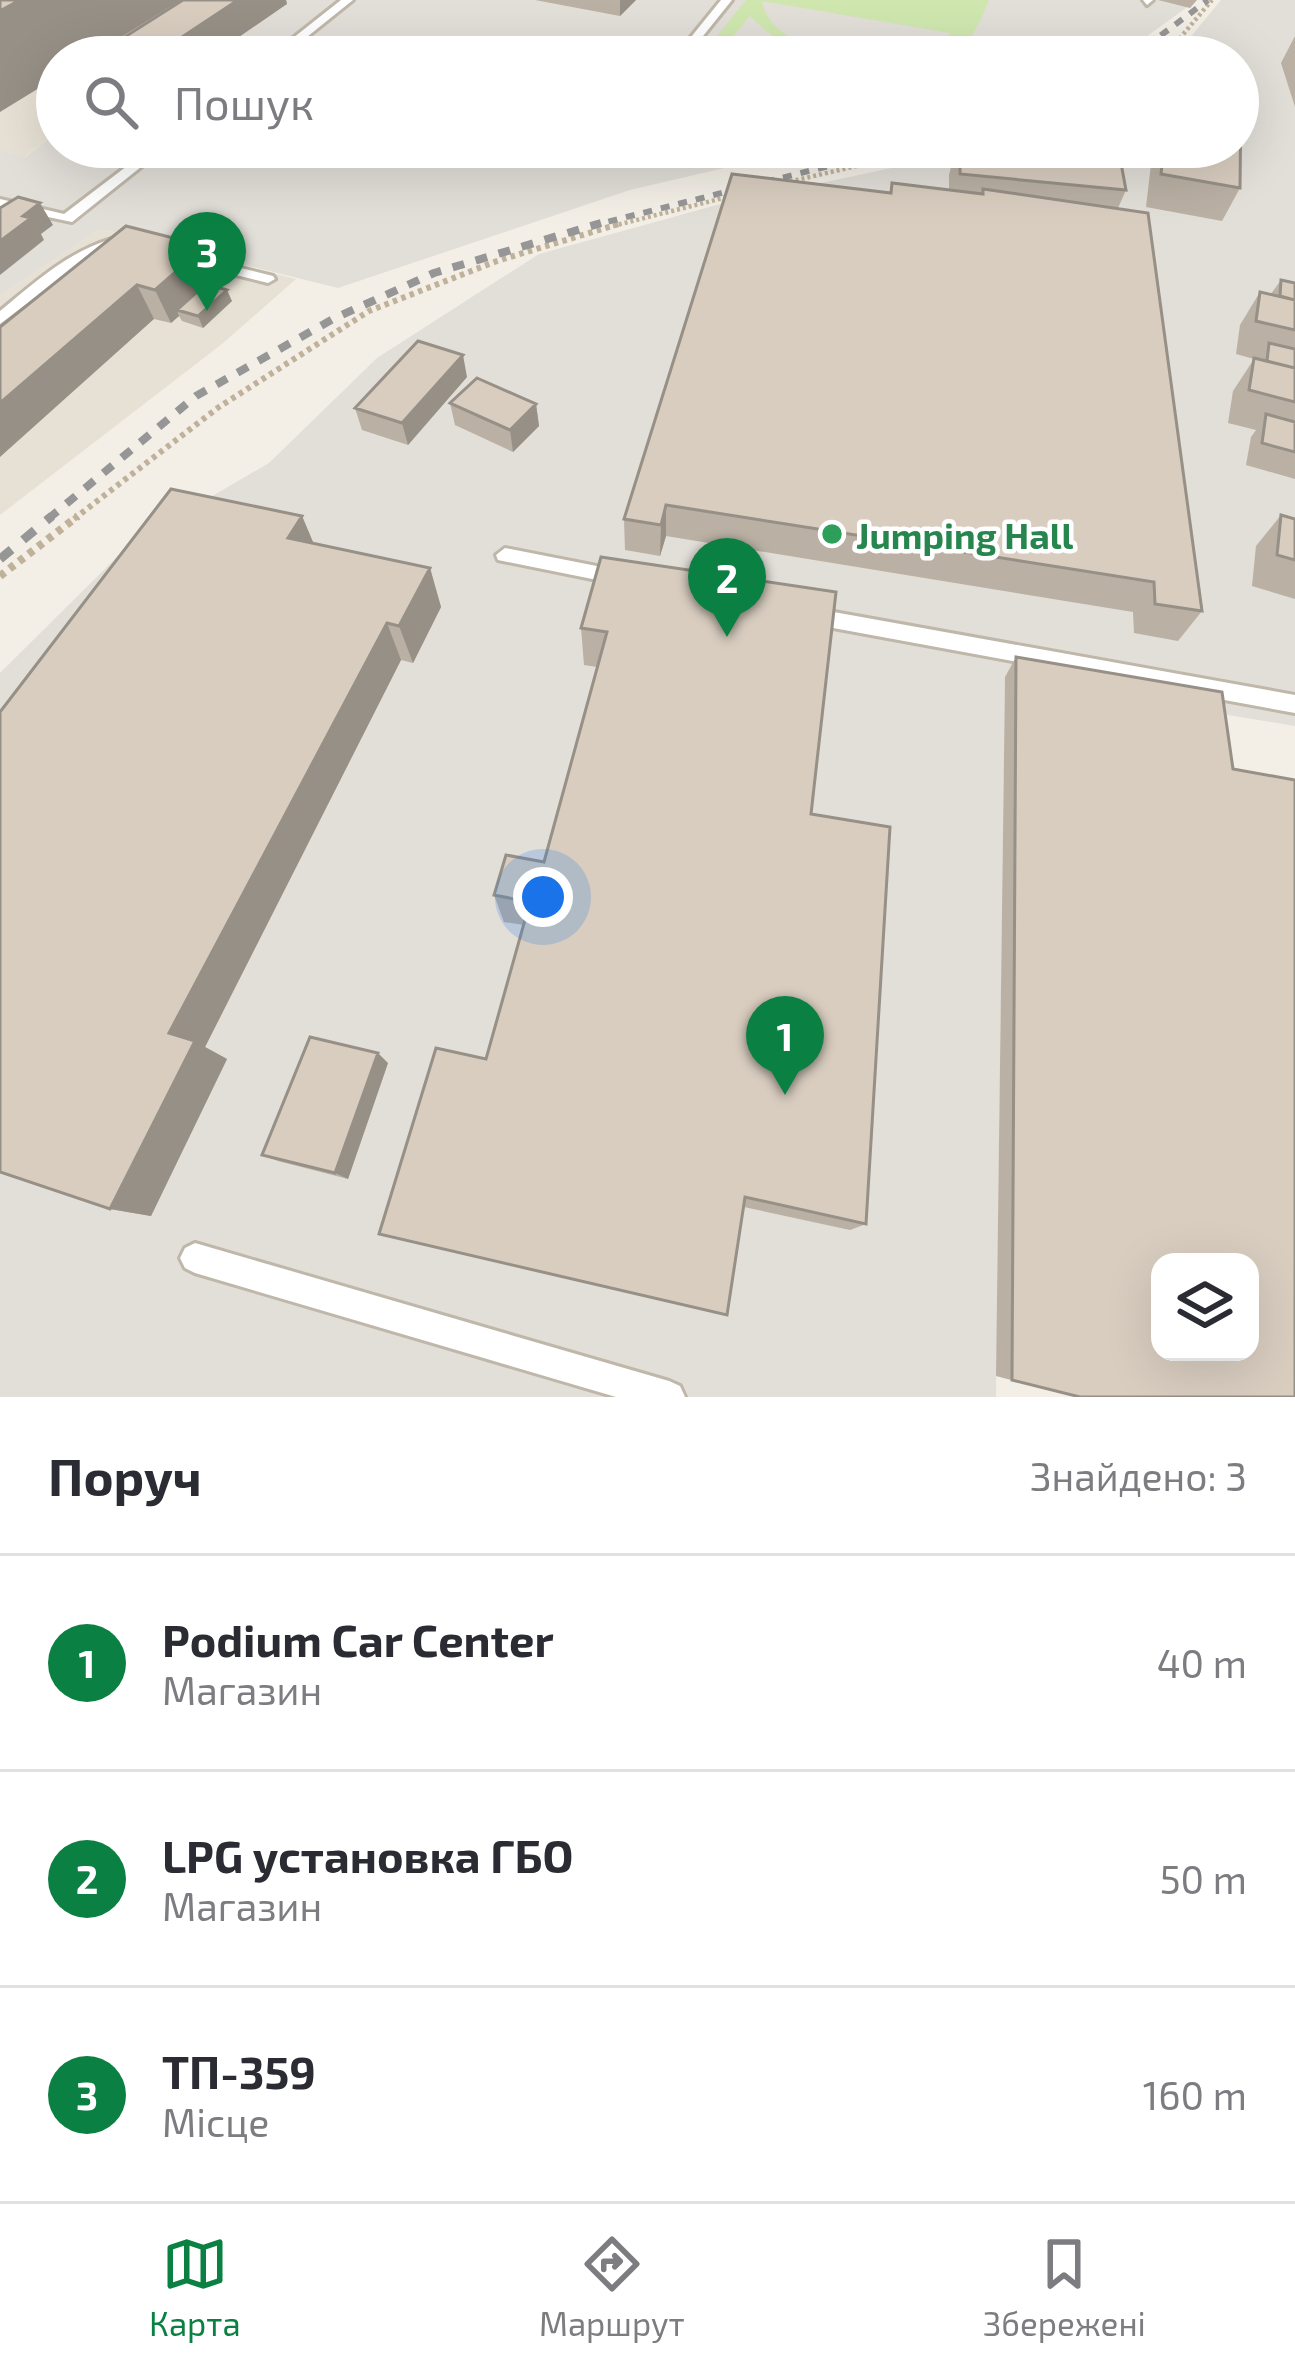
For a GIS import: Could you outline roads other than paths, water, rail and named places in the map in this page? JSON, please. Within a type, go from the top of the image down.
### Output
[{"type":"lane","points":[[302,36],[348,0]]},
{"type":"lane","points":[[698,36],[727,0]]},
{"type":"lane","points":[[0,203],[67,219],[133,168]]},
{"type":"lane","points":[[0,319],[84,254],[114,240],[136,246]]},
{"type":"lane","points":[[180,257],[268,279]]},
{"type":"lane","points":[[506,554],[644,582]]},
{"type":"lane","points":[[782,610],[1295,704]]},
{"type":"lane","points":[[195,1258],[669,1397]]},
{"type":"railway","points":[[1160,36],[1208,0]]},
{"type":"railway","points":[[591,226],[821,168]]},
{"type":"railway","points":[[48,519],[196,396],[333,319],[434,273],[601,223]]},
{"type":"railway","points":[[0,559],[52,516]]},
{"type":"place","name":"ТП-359","points":[[207,311]]},
{"type":"place","name":"Jumping Hall","points":[[832,534]]},
{"type":"place","name":"LPG установка ГБО","points":[[727,637]]},
{"type":"place","name":"Podium Car Center","points":[[785,1095]]}]
